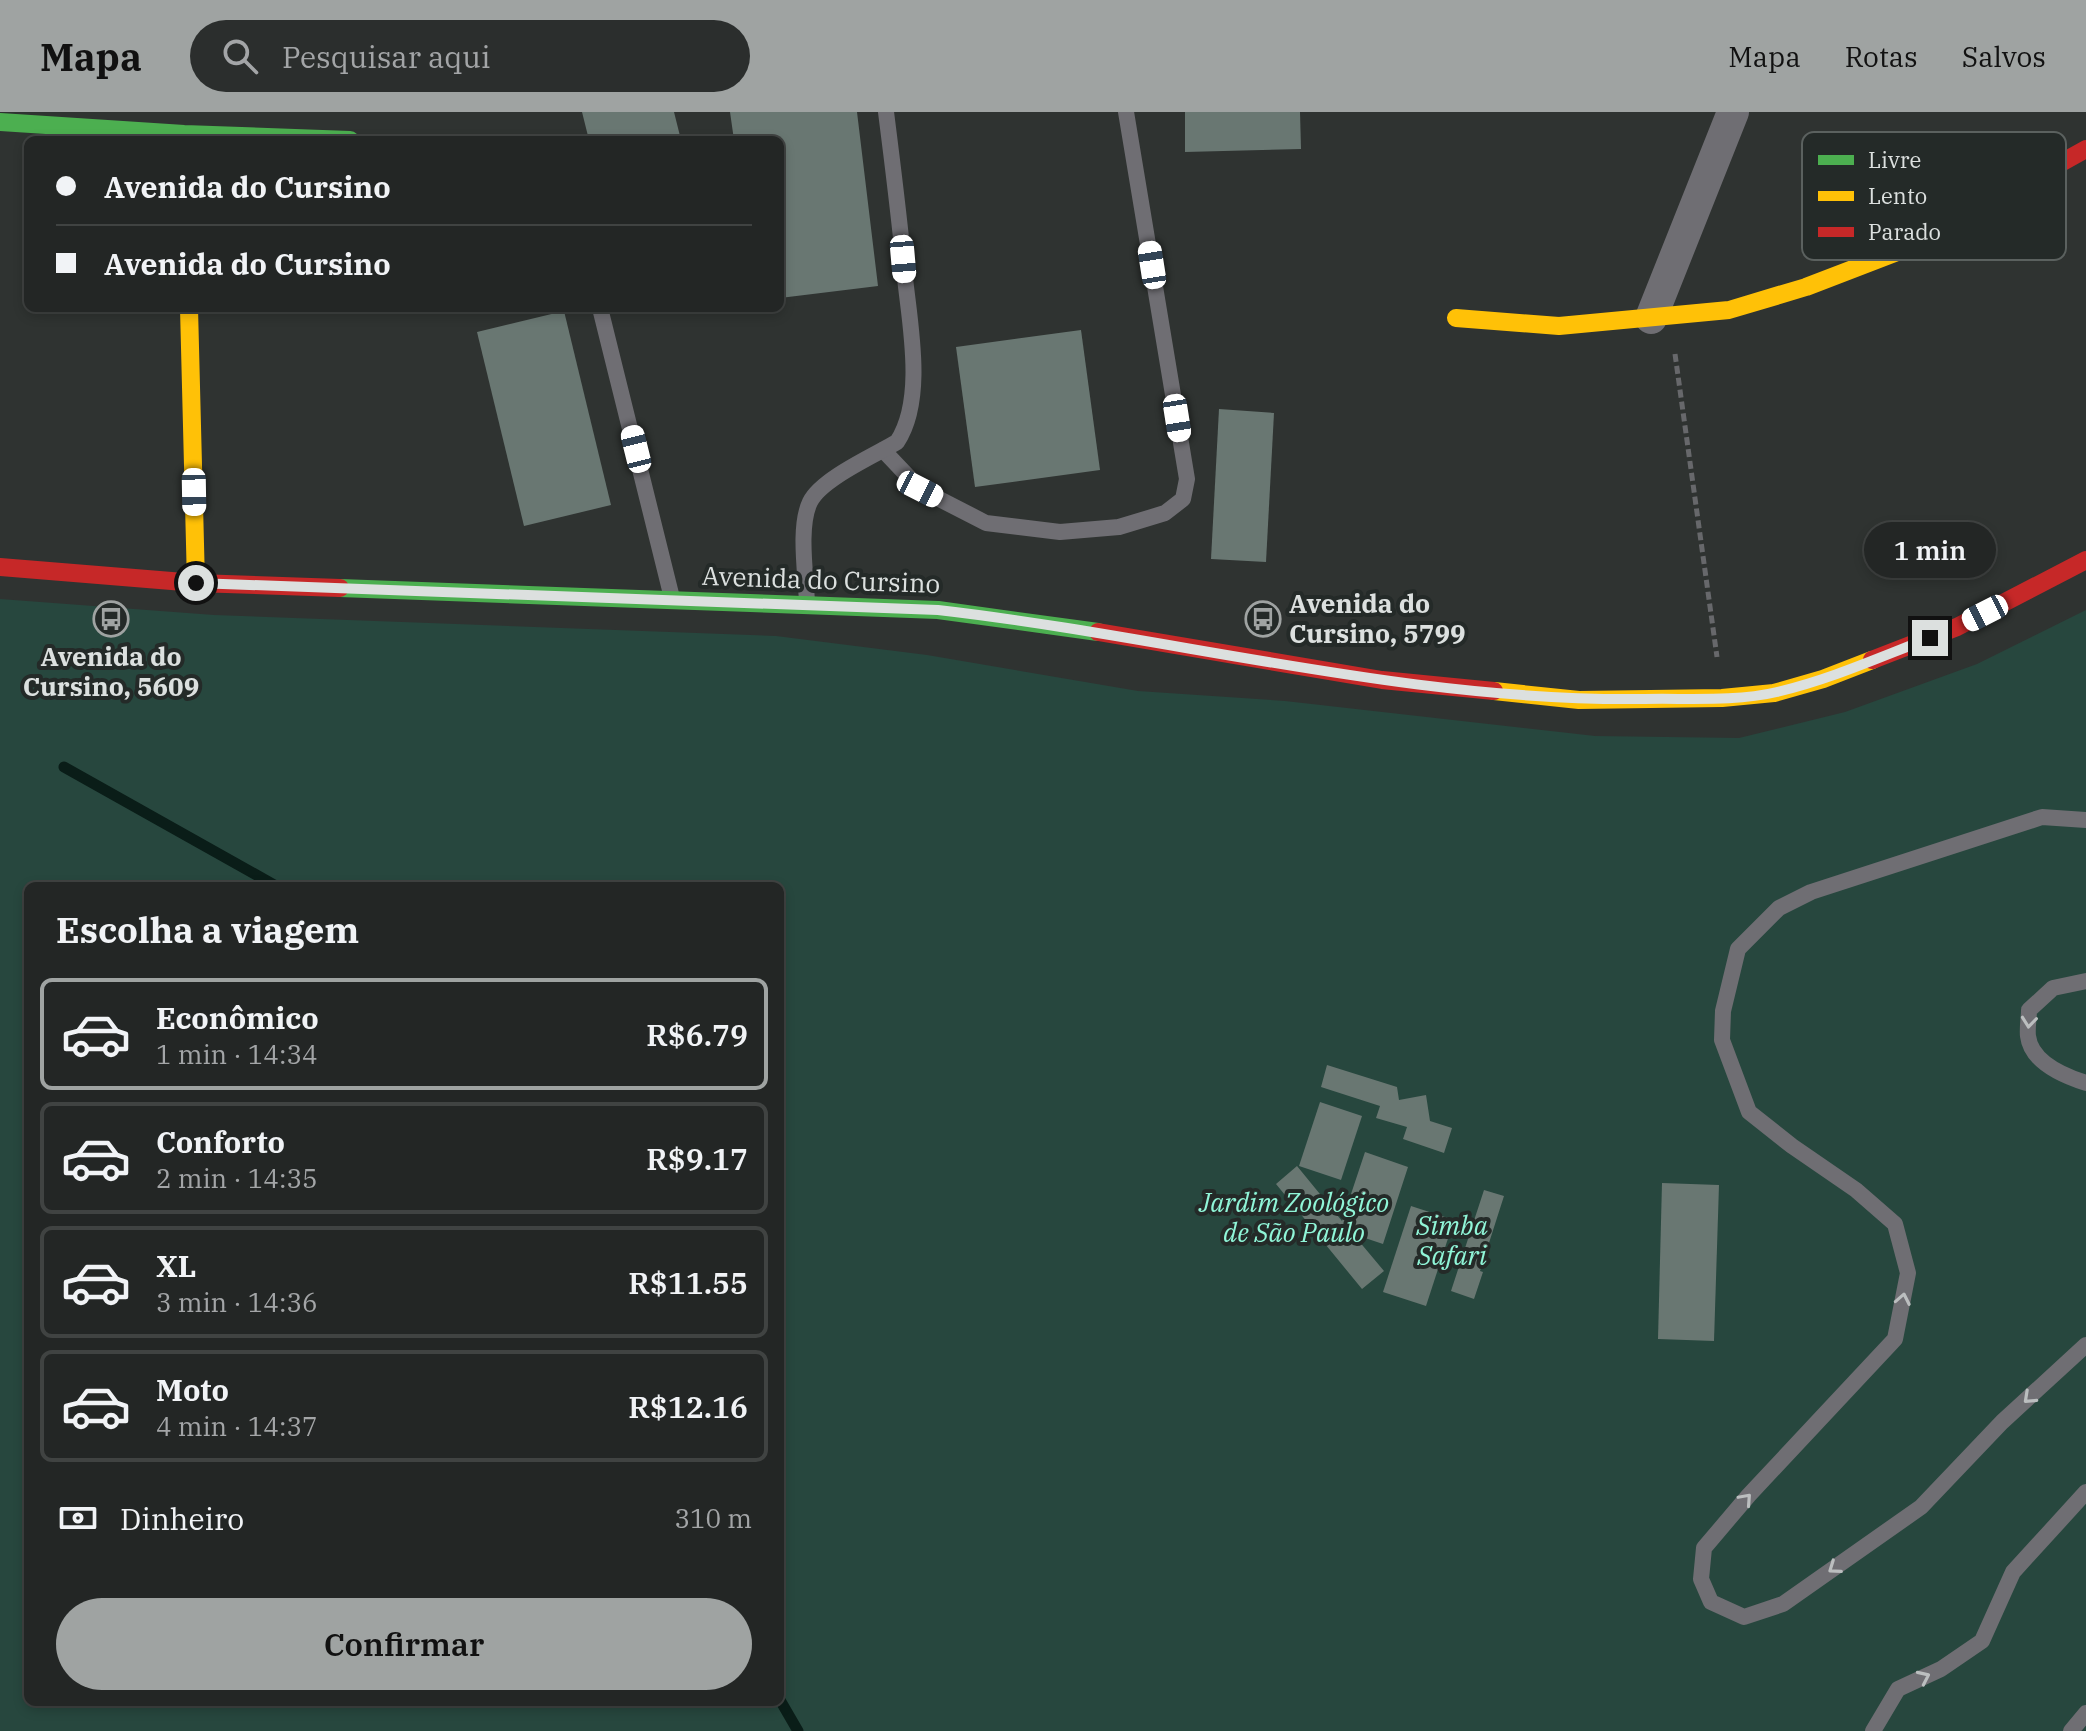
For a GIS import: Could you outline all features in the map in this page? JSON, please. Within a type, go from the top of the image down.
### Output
[{"type":"main road","points":[[0,122],[289,136]]},
{"type":"main road","points":[[2066,160],[2086,149]]},
{"type":"main road","points":[[1456,318],[1559,326],[1729,310],[1874,260]]},
{"type":"main road","points":[[189,312],[196,583]]},
{"type":"main road","name":"Avenida do Cursino","points":[[0,567],[196,583],[938,610],[1023,620],[1382,680],[1564,699],[1722,698],[1774,693],[1823,679],[1957,627],[2086,560]]},
{"type":"street","points":[[1660,318],[1733,112]]},
{"type":"lane","points":[[807,604],[804,539],[810,502],[820,488],[897,442],[904,432],[909,413],[913,353],[886,112]]},
{"type":"lane","points":[[883,450],[920,489],[986,523],[1060,532],[1119,527],[1165,513],[1183,499],[1187,479],[1126,112]]},
{"type":"lane","points":[[601,312],[673,600]]},
{"type":"lane","points":[[2086,820],[2042,817],[1811,892],[1779,908],[1738,949],[1723,1011],[1722,1040],[1749,1112],[1856,1190],[1895,1224],[1908,1273],[1895,1339],[1749,1495],[1704,1548],[1701,1579],[1711,1602],[1744,1617],[1783,1604],[1921,1507],[2002,1422],[2086,1345]]},
{"type":"lane","points":[[2086,981],[2053,988],[2029,1010],[2028,1037],[2037,1057],[2071,1079],[2086,1083]]},
{"type":"lane","points":[[1873,1731],[1898,1689],[1941,1669],[1982,1641],[2013,1572],[2086,1492]]},
{"type":"lane","points":[[2071,1731],[2086,1713]]},
{"type":"path","points":[[1660,318],[1722,698]]},
{"type":"green space","name":"Jardim Zoológico de São Paulo","points":[[0,599],[214,615],[776,636],[927,655],[1138,691],[1285,701],[1595,736],[1739,738],[1845,712],[1977,664],[2086,610],[2086,1731],[0,1731]]},
{"type":"building","points":[[582,112],[674,112],[680,136],[588,136]]},
{"type":"building","points":[[730,112],[857,112],[878,286],[784,298],[784,136],[733,136]]},
{"type":"building","points":[[1185,112],[1300,112],[1301,149],[1185,152]]},
{"type":"building","points":[[564,312],[611,505],[524,526],[477,332]]},
{"type":"building","points":[[1081,330],[1100,470],[975,487],[956,347]]},
{"type":"building","points":[[1219,409],[1274,413],[1266,562],[1211,559]]},
{"type":"building","points":[[1327,1065],[1397,1087],[1399,1100],[1426,1095],[1430,1121],[1452,1128],[1444,1153],[1403,1139],[1407,1127],[1376,1118],[1380,1106],[1321,1087]]},
{"type":"building","points":[[1320,1102],[1362,1116],[1341,1180],[1299,1166]]},
{"type":"building","points":[[1365,1152],[1408,1167],[1383,1244],[1353,1234],[1384,1271],[1362,1289],[1276,1184],[1297,1166],[1342,1221]]},
{"type":"building","points":[[1662,1183],[1719,1185],[1714,1341],[1658,1339]]},
{"type":"building","points":[[1484,1190],[1504,1196],[1474,1299],[1451,1291]]},
{"type":"building","points":[[1411,1206],[1454,1220],[1426,1306],[1383,1292]]},
{"type":"waterway","points":[[64,767],[269,882]]},
{"type":"waterway","points":[[783,1706],[798,1731]]},
{"type":"traffic: fast","points":[[0,122],[239,136]]},
{"type":"traffic: fast","points":[[340,588],[938,610],[1098,632]]},
{"type":"traffic: slow","points":[[1456,318],[1559,326],[1729,310],[1806,287],[1876,260]]},
{"type":"traffic: slow","points":[[189,312],[196,583]]},
{"type":"traffic: slow","points":[[1494,691],[1579,700],[1722,698],[1774,693],[1872,660]]},
{"type":"traffic: jam","points":[[2066,160],[2086,149]]},
{"type":"traffic: jam","points":[[1872,660],[1957,627],[2086,560]]},
{"type":"traffic: jam","points":[[0,567],[196,583],[340,588]]},
{"type":"traffic: jam","points":[[1098,632],[1382,680],[1494,691]]},
{"type":"place","name":"Avenida do Cursino, 5609","points":[[111,619]]},
{"type":"place","name":"Avenida do Cursino, 5799","points":[[1263,619]]},
{"type":"route","points":[[196,583],[938,610],[1037,622],[1382,680],[1579,700],[1722,698],[1774,693],[1823,679],[1930,638]]},
{"type":"park label","name":"Simba Safari","points":[[1452,1241]]}]
